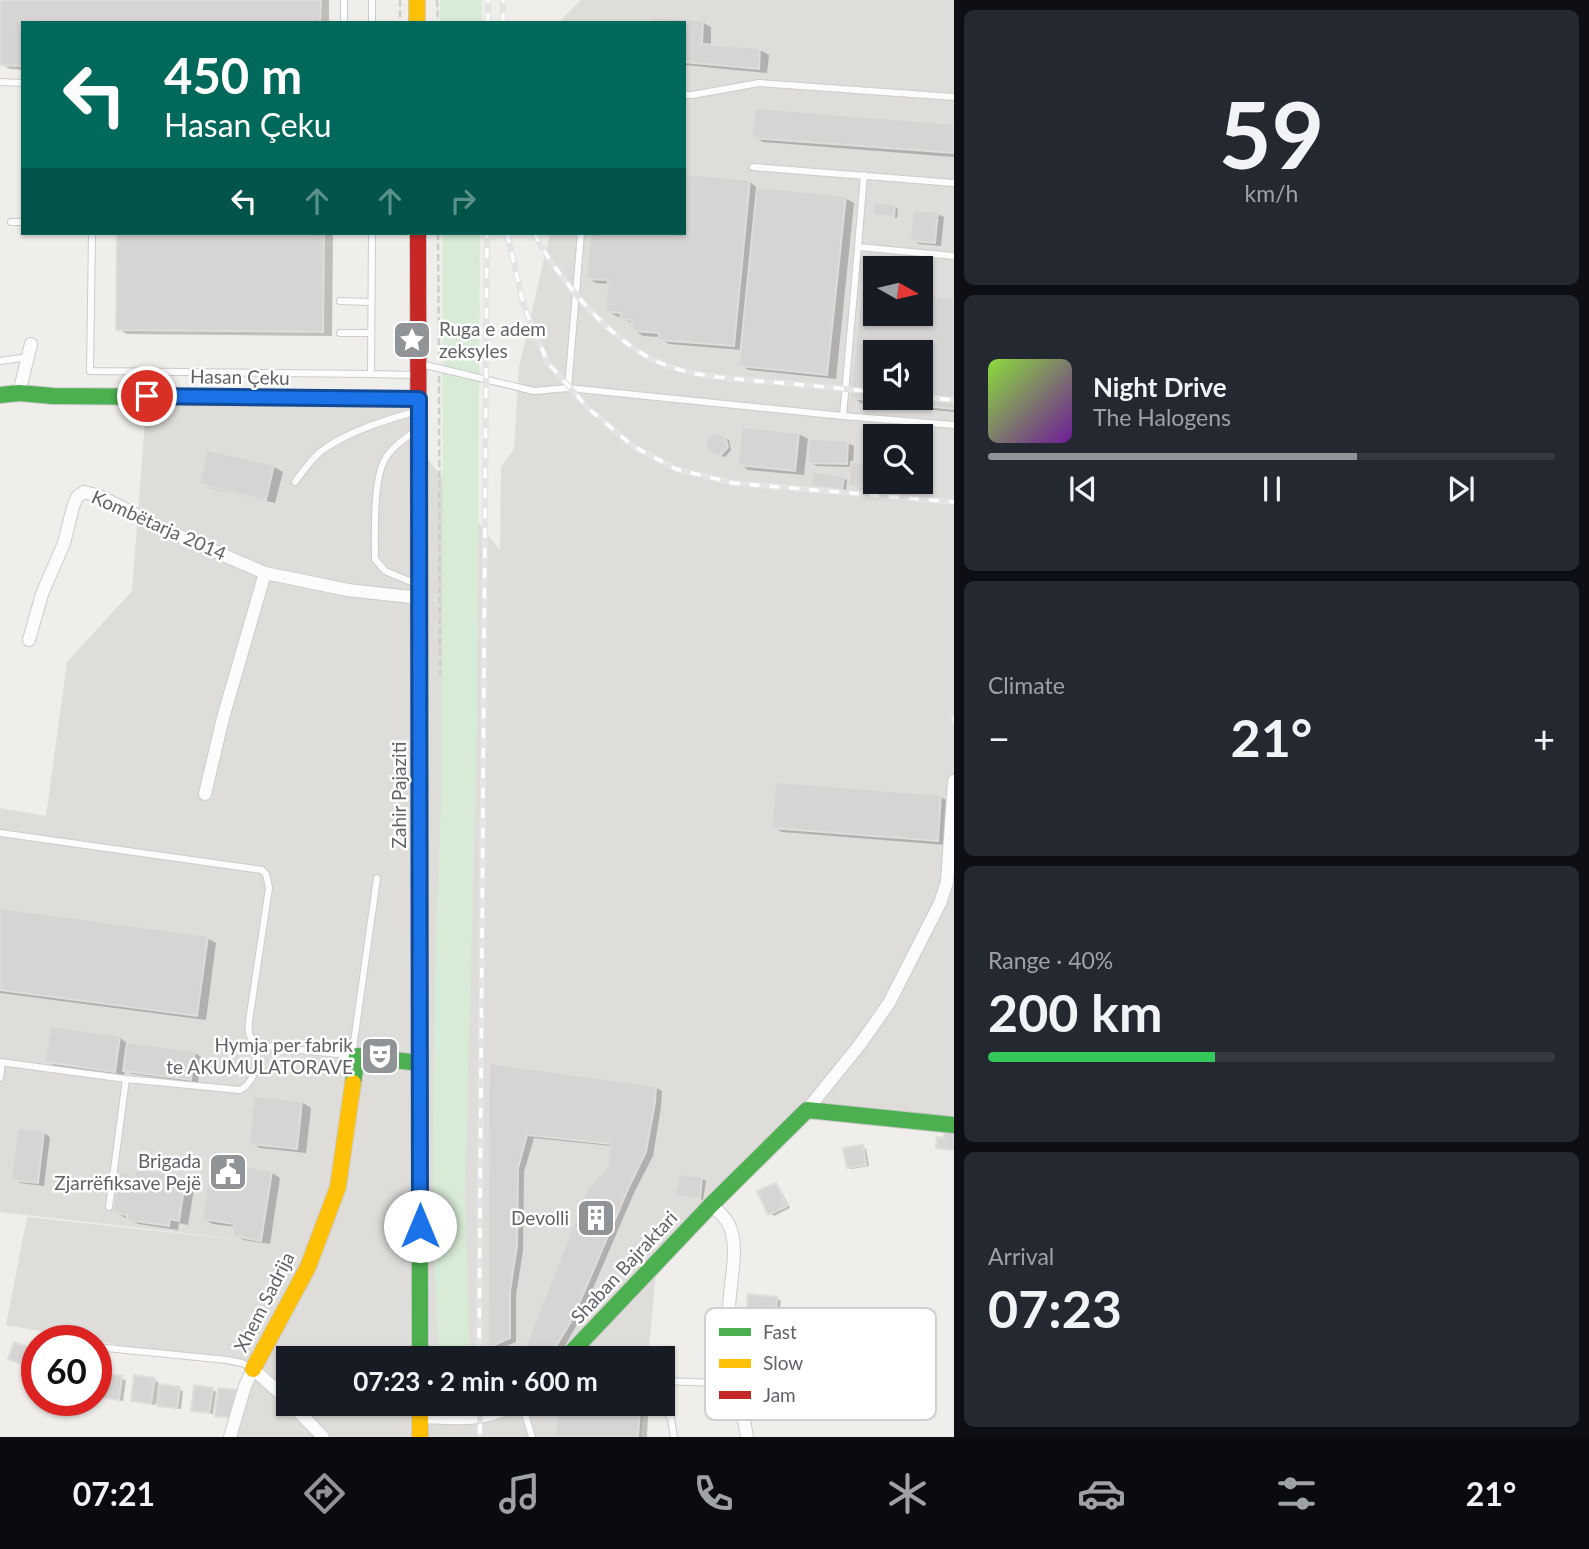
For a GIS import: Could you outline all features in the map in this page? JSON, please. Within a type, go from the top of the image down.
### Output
[{"type":"street","points":[[417,0],[417,21]]},
{"type":"street","name":"Zahir Pajaziti","points":[[418,235],[420,1346]]},
{"type":"street","points":[[19,393],[29,350]]},
{"type":"street","name":"Hasan Çeku","points":[[0,395],[19,393],[419,405]]},
{"type":"street","name":"Kombëtarja 2014","points":[[29,640],[43,594],[64,543],[77,497],[83,492],[100,496],[163,529],[265,573],[348,590],[420,591]]},
{"type":"street","points":[[205,794],[223,718],[265,573]]},
{"type":"street","points":[[807,1110],[861,1043],[889,1003],[940,903],[947,882],[954,781]]},
{"type":"street","points":[[354,1056],[420,1063]]},
{"type":"street","name":"Xhem Sadrija","points":[[253,1369],[295,1296],[338,1187],[354,1056]]},
{"type":"street","points":[[807,1110],[954,1125]]},
{"type":"street","name":"Shaban Bajraktari","points":[[577,1346],[711,1205],[807,1110]]},
{"type":"street","points":[[711,1205],[724,1216],[732,1230],[729,1308]]},
{"type":"street","points":[[230,1437],[245,1386],[253,1369],[276,1390]]},
{"type":"street","points":[[303,1416],[323,1437]]},
{"type":"street","points":[[420,1416],[420,1437]]},
{"type":"street","points":[[460,1416],[480,1419],[489,1416]]},
{"type":"lane","points":[[344,0],[344,21]]},
{"type":"lane","points":[[372,0],[372,21]]},
{"type":"lane","points":[[0,82],[21,83]]},
{"type":"lane","points":[[686,94],[759,83],[954,97]]},
{"type":"lane","points":[[753,166],[954,183]]},
{"type":"lane","points":[[843,416],[864,176]]},
{"type":"lane","points":[[11,222],[21,222]]},
{"type":"lane","points":[[92,235],[90,371],[371,374],[419,369],[534,391],[568,388],[954,425]]},
{"type":"lane","points":[[371,374],[372,235]]},
{"type":"lane","points":[[568,388],[581,235]]},
{"type":"lane","points":[[858,247],[954,256]]},
{"type":"lane","points":[[340,301],[371,302]]},
{"type":"lane","points":[[340,332],[371,333]]},
{"type":"lane","points":[[0,360],[29,350]]},
{"type":"lane","points":[[295,482],[309,462],[323,450],[419,405]]},
{"type":"lane","points":[[419,428],[384,461],[377,486],[374,532],[375,559],[385,572],[420,591]]},
{"type":"lane","points":[[0,833],[262,870],[266,874],[269,888],[248,1032],[251,1040],[258,1045],[354,1056],[377,878]]},
{"type":"lane","points":[[0,1078],[1,1062],[126,1079],[240,1090],[253,1078],[258,1045]]},
{"type":"lane","points":[[109,1207],[126,1079]]},
{"type":"lane","points":[[112,1349],[227,1360],[243,1363],[253,1369]]},
{"type":"lane","points":[[675,1381],[705,1383]]},
{"type":"lane","points":[[526,1416],[532,1437]]},
{"type":"lane","points":[[669,1416],[674,1437]]},
{"type":"path","points":[[400,0],[400,21]]},
{"type":"path","points":[[437,0],[438,21]]},
{"type":"path","points":[[438,235],[440,674]]},
{"type":"shaded area","points":[[581,0],[954,0],[954,715],[951,718],[954,726],[954,1125],[807,1110],[657,1262],[649,1346],[276,1346],[276,1416],[643,1416],[641,1437],[230,1437],[252,1369],[112,1344],[112,1325],[21,1325],[21,1328],[6,1325],[27,1217],[280,1244],[0,1212],[0,808],[46,816],[67,662],[132,591],[147,396],[419,399],[419,448],[500,550],[501,467],[514,449],[519,367],[550,235],[686,235],[686,21],[560,21]]},
{"type":"green space","points":[[440,0],[482,0],[482,21],[440,21]]},
{"type":"green space","points":[[443,235],[480,235],[477,736],[465,1196],[470,1346],[438,1346],[433,1177],[435,965],[442,780]]},
{"type":"building","points":[[0,0],[321,0],[320,21],[21,21],[21,66],[0,65]]},
{"type":"building","points":[[653,18],[703,20],[702,44],[760,48],[759,69],[686,62],[686,21],[653,21]]},
{"type":"building","points":[[755,108],[954,124],[954,153],[752,138]]},
{"type":"building","points":[[686,174],[750,180],[734,346],[658,340],[659,333],[632,331],[632,320],[620,319],[621,313],[605,312],[608,280],[586,279],[591,235],[686,235]]},
{"type":"building","points":[[757,187],[846,196],[827,375],[739,366]]},
{"type":"building","points":[[874,202],[895,205],[894,217],[873,215]]},
{"type":"building","points":[[913,210],[938,212],[935,243],[910,241]]},
{"type":"building","points":[[117,235],[324,235],[323,332],[116,330]]},
{"type":"building","points":[[863,278],[863,326],[933,326],[933,297],[954,298],[954,409],[933,407],[933,340],[863,340],[863,399],[850,398]]},
{"type":"building","points":[[742,427],[799,433],[795,471],[738,465]]},
{"type":"building","points":[[713,433],[725,436],[728,447],[720,456],[709,453],[705,441]]},
{"type":"building","points":[[809,439],[848,441],[847,464],[808,463]]},
{"type":"building","points":[[207,450],[274,465],[266,500],[199,484]]},
{"type":"building","points":[[851,462],[863,463],[863,487],[849,486]]},
{"type":"building","points":[[812,472],[844,476],[842,490],[811,486]]},
{"type":"building","points":[[775,782],[941,795],[938,841],[772,828]]},
{"type":"building","points":[[0,908],[208,936],[197,1016],[0,990]]},
{"type":"building","points":[[50,1026],[120,1036],[115,1072],[45,1062]]},
{"type":"building","points":[[127,1042],[195,1051],[191,1080],[123,1071]]},
{"type":"building","name":"Devolli","points":[[489,1063],[656,1086],[646,1152],[573,1318],[556,1346],[525,1346],[588,1188],[607,1167],[611,1144],[527,1135],[518,1168],[517,1246],[510,1291],[510,1338],[488,1346]]},
{"type":"building","points":[[254,1096],[302,1101],[297,1149],[249,1144]]},
{"type":"building","points":[[18,1128],[44,1131],[38,1183],[11,1180]]},
{"type":"building","points":[[944,1130],[954,1131],[954,1150],[936,1148],[937,1137],[944,1138]]},
{"type":"building","points":[[863,1145],[866,1165],[847,1168],[843,1148]]},
{"type":"building","points":[[243,1166],[272,1171],[261,1241],[233,1236],[234,1224],[202,1219],[209,1174],[242,1179]]},
{"type":"building","points":[[136,1169],[177,1175],[176,1181],[185,1182],[179,1221],[170,1219],[169,1226],[127,1220],[127,1215],[112,1213],[119,1172],[135,1175]]},
{"type":"building","points":[[679,1174],[702,1177],[700,1199],[676,1196]]},
{"type":"building","points":[[776,1183],[787,1206],[768,1215],[757,1191]]},
{"type":"building","points":[[748,1294],[777,1297],[776,1308],[747,1308]]},
{"type":"building","points":[[14,1342],[21,1344],[21,1364],[8,1359]]},
{"type":"building","points":[[112,1374],[122,1376],[119,1400],[112,1399]]},
{"type":"building","points":[[134,1375],[155,1378],[151,1404],[131,1401]]},
{"type":"building","points":[[159,1384],[180,1387],[177,1408],[157,1406]]},
{"type":"building","points":[[194,1385],[213,1388],[209,1413],[191,1411]]},
{"type":"building","points":[[218,1388],[236,1390],[232,1418],[215,1416]]},
{"type":"building","points":[[557,1416],[639,1416],[638,1437],[555,1437]]},
{"type":"railway","points":[[488,0],[488,21]]},
{"type":"railway","points":[[503,0],[503,21]]},
{"type":"railway","points":[[479,1346],[487,235]]},
{"type":"railway","points":[[507,235],[524,307],[548,363],[589,409],[633,446],[676,469],[733,483],[954,502]]},
{"type":"railway","points":[[535,235],[557,270],[589,309],[625,342],[644,355],[686,371],[722,377],[863,391]]},
{"type":"railway","points":[[933,398],[954,400]]},
{"type":"railway","points":[[480,1416],[480,1437]]},
{"type":"traffic: fast","points":[[0,395],[19,393],[53,396],[419,399]]},
{"type":"traffic: fast","points":[[419,724],[420,1346]]},
{"type":"traffic: fast","points":[[353,1083],[357,1056],[420,1063]]},
{"type":"traffic: fast","points":[[577,1346],[711,1205],[807,1110],[954,1125]]},
{"type":"traffic: slow","points":[[417,0],[417,21]]},
{"type":"traffic: slow","points":[[253,1369],[308,1267],[338,1187],[353,1083]]},
{"type":"traffic: slow","points":[[420,1416],[420,1437]]},
{"type":"traffic: jam","points":[[418,235],[419,724]]},
{"type":"place","name":"Ruga e adem zeksyles","points":[[412,340]]},
{"type":"place","name":"Hymja per fabrik te AKUMULATORAVE","points":[[380,1056]]},
{"type":"place","name":"Brigada Zjarrëfiksave Pejë","points":[[228,1172]]},
{"type":"place","name":"Devolli","points":[[596,1218]]},
{"type":"route","points":[[147,396],[419,399],[420,1226]]}]
